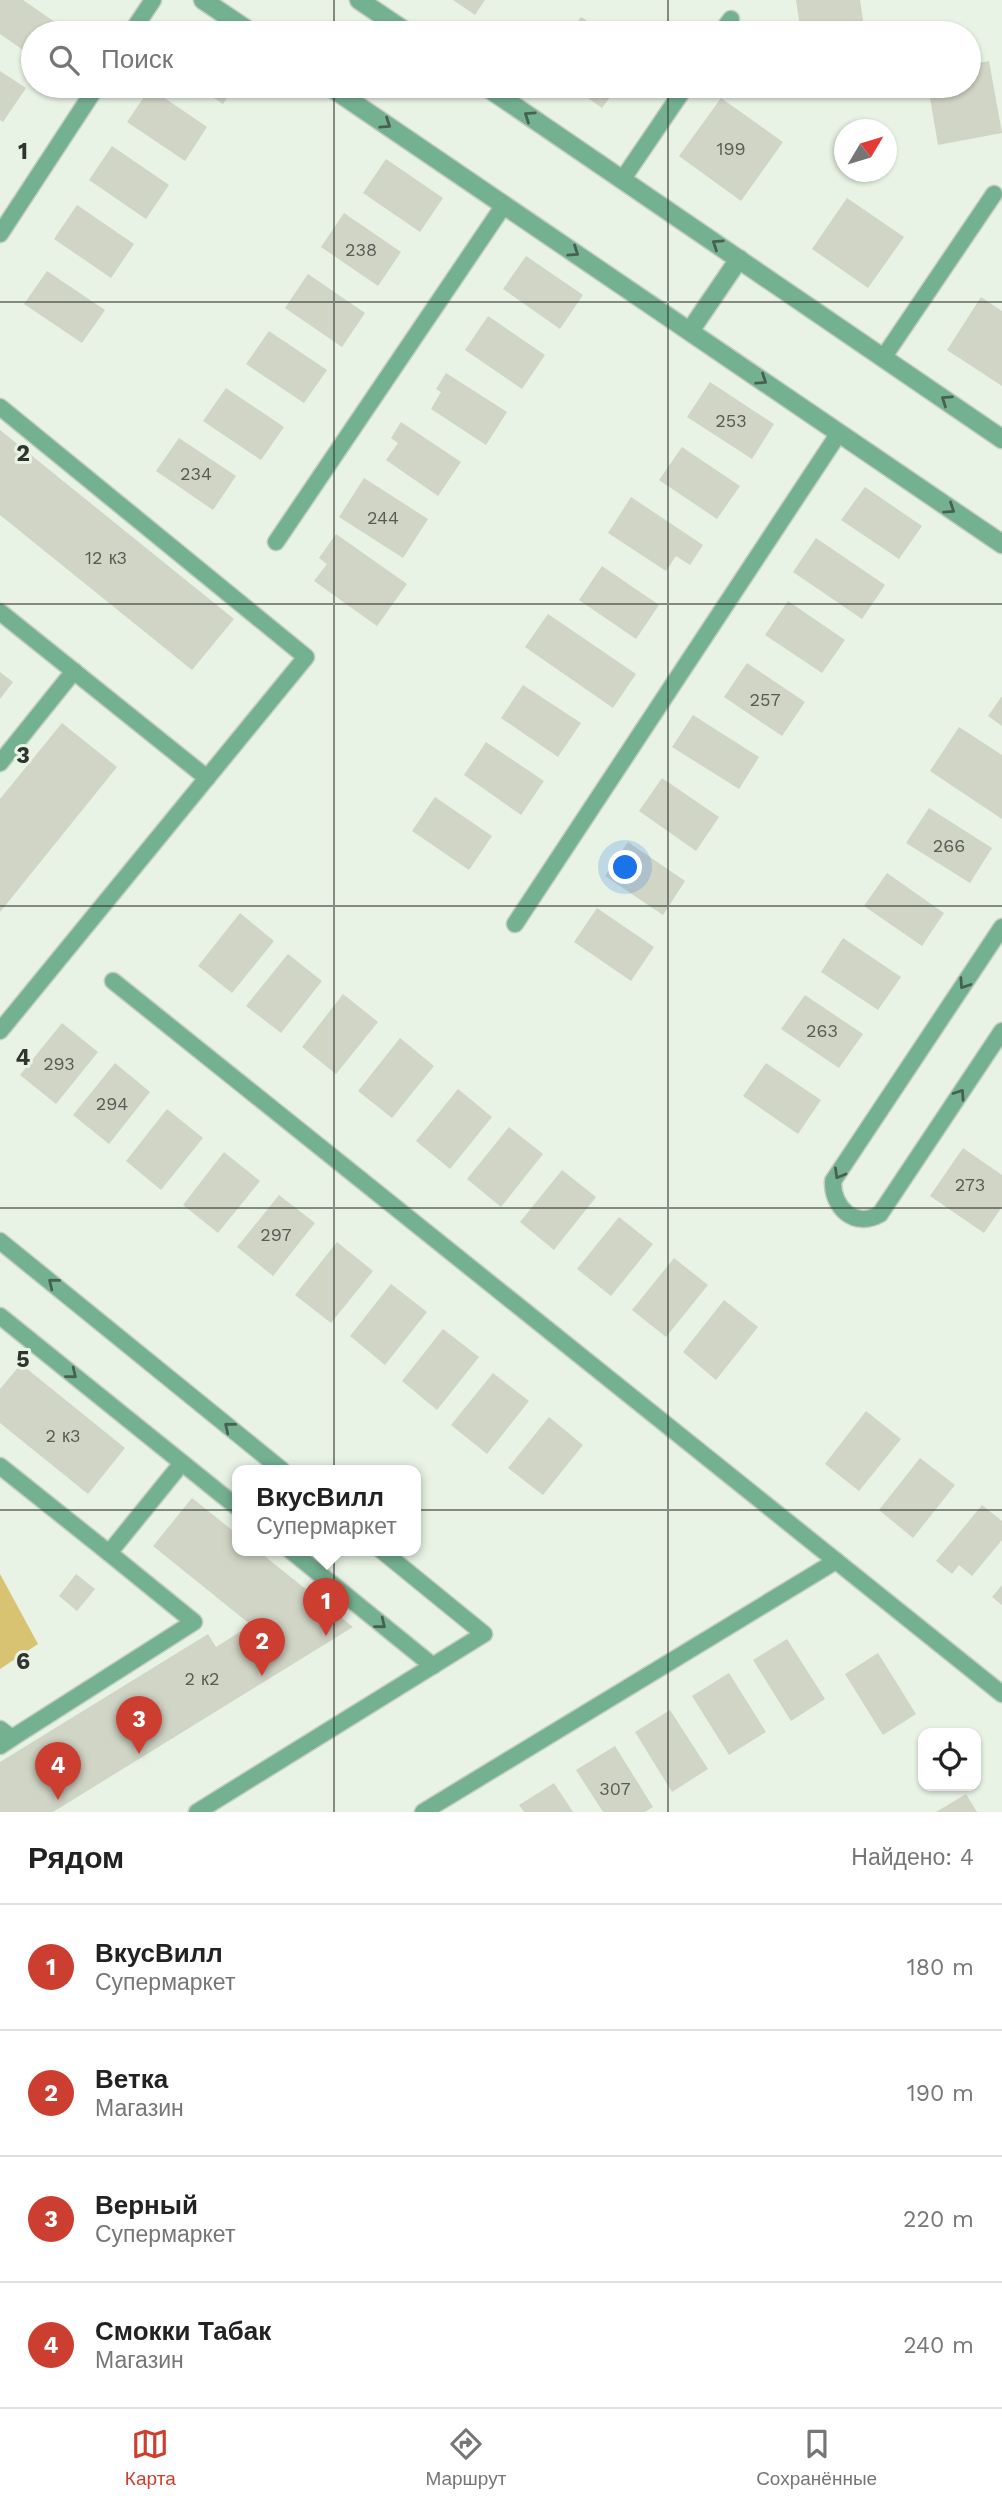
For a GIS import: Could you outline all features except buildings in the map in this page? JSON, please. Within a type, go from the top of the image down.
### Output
[{"type":"street","points":[[203,0],[234,21]]},
{"type":"street","points":[[359,0],[390,21]]},
{"type":"street","points":[[347,98],[1002,544]]},
{"type":"street","points":[[502,98],[1002,439]]},
{"type":"street","points":[[690,331],[739,259]]},
{"type":"lane","points":[[139,21],[153,0]]},
{"type":"lane","points":[[0,234],[89,98]]},
{"type":"lane","points":[[622,180],[678,98]]},
{"type":"lane","points":[[883,358],[994,194]]},
{"type":"lane","points":[[276,542],[504,205]]},
{"type":"lane","points":[[0,407],[306,657],[0,1031]]},
{"type":"lane","points":[[515,924],[839,433]]},
{"type":"lane","points":[[0,612],[207,779]]},
{"type":"lane","points":[[0,763],[74,671]]},
{"type":"lane","points":[[1002,927],[833,1181],[832,1194],[839,1207],[850,1216],[861,1220],[872,1219],[880,1214],[1002,1031]]},
{"type":"lane","points":[[113,981],[1002,1693]]},
{"type":"lane","points":[[0,1241],[276,1465]]},
{"type":"lane","points":[[0,1315],[232,1503]]},
{"type":"lane","points":[[108,1553],[182,1463]]},
{"type":"lane","points":[[0,1466],[194,1622],[4,1738]]},
{"type":"lane","points":[[297,1556],[433,1666]]},
{"type":"lane","points":[[197,1812],[484,1634],[389,1556]]},
{"type":"lane","points":[[423,1812],[836,1561]]},
{"type":"shaded area","points":[[0,1574],[38,1644],[0,1669]]},
{"type":"place","name":"ВкусВилл","points":[[326,1636]]},
{"type":"place","name":"Ветка","points":[[262,1676]]},
{"type":"place","name":"Верный","points":[[139,1754]]},
{"type":"place","name":"Смокки Табак","points":[[58,1800]]}]
